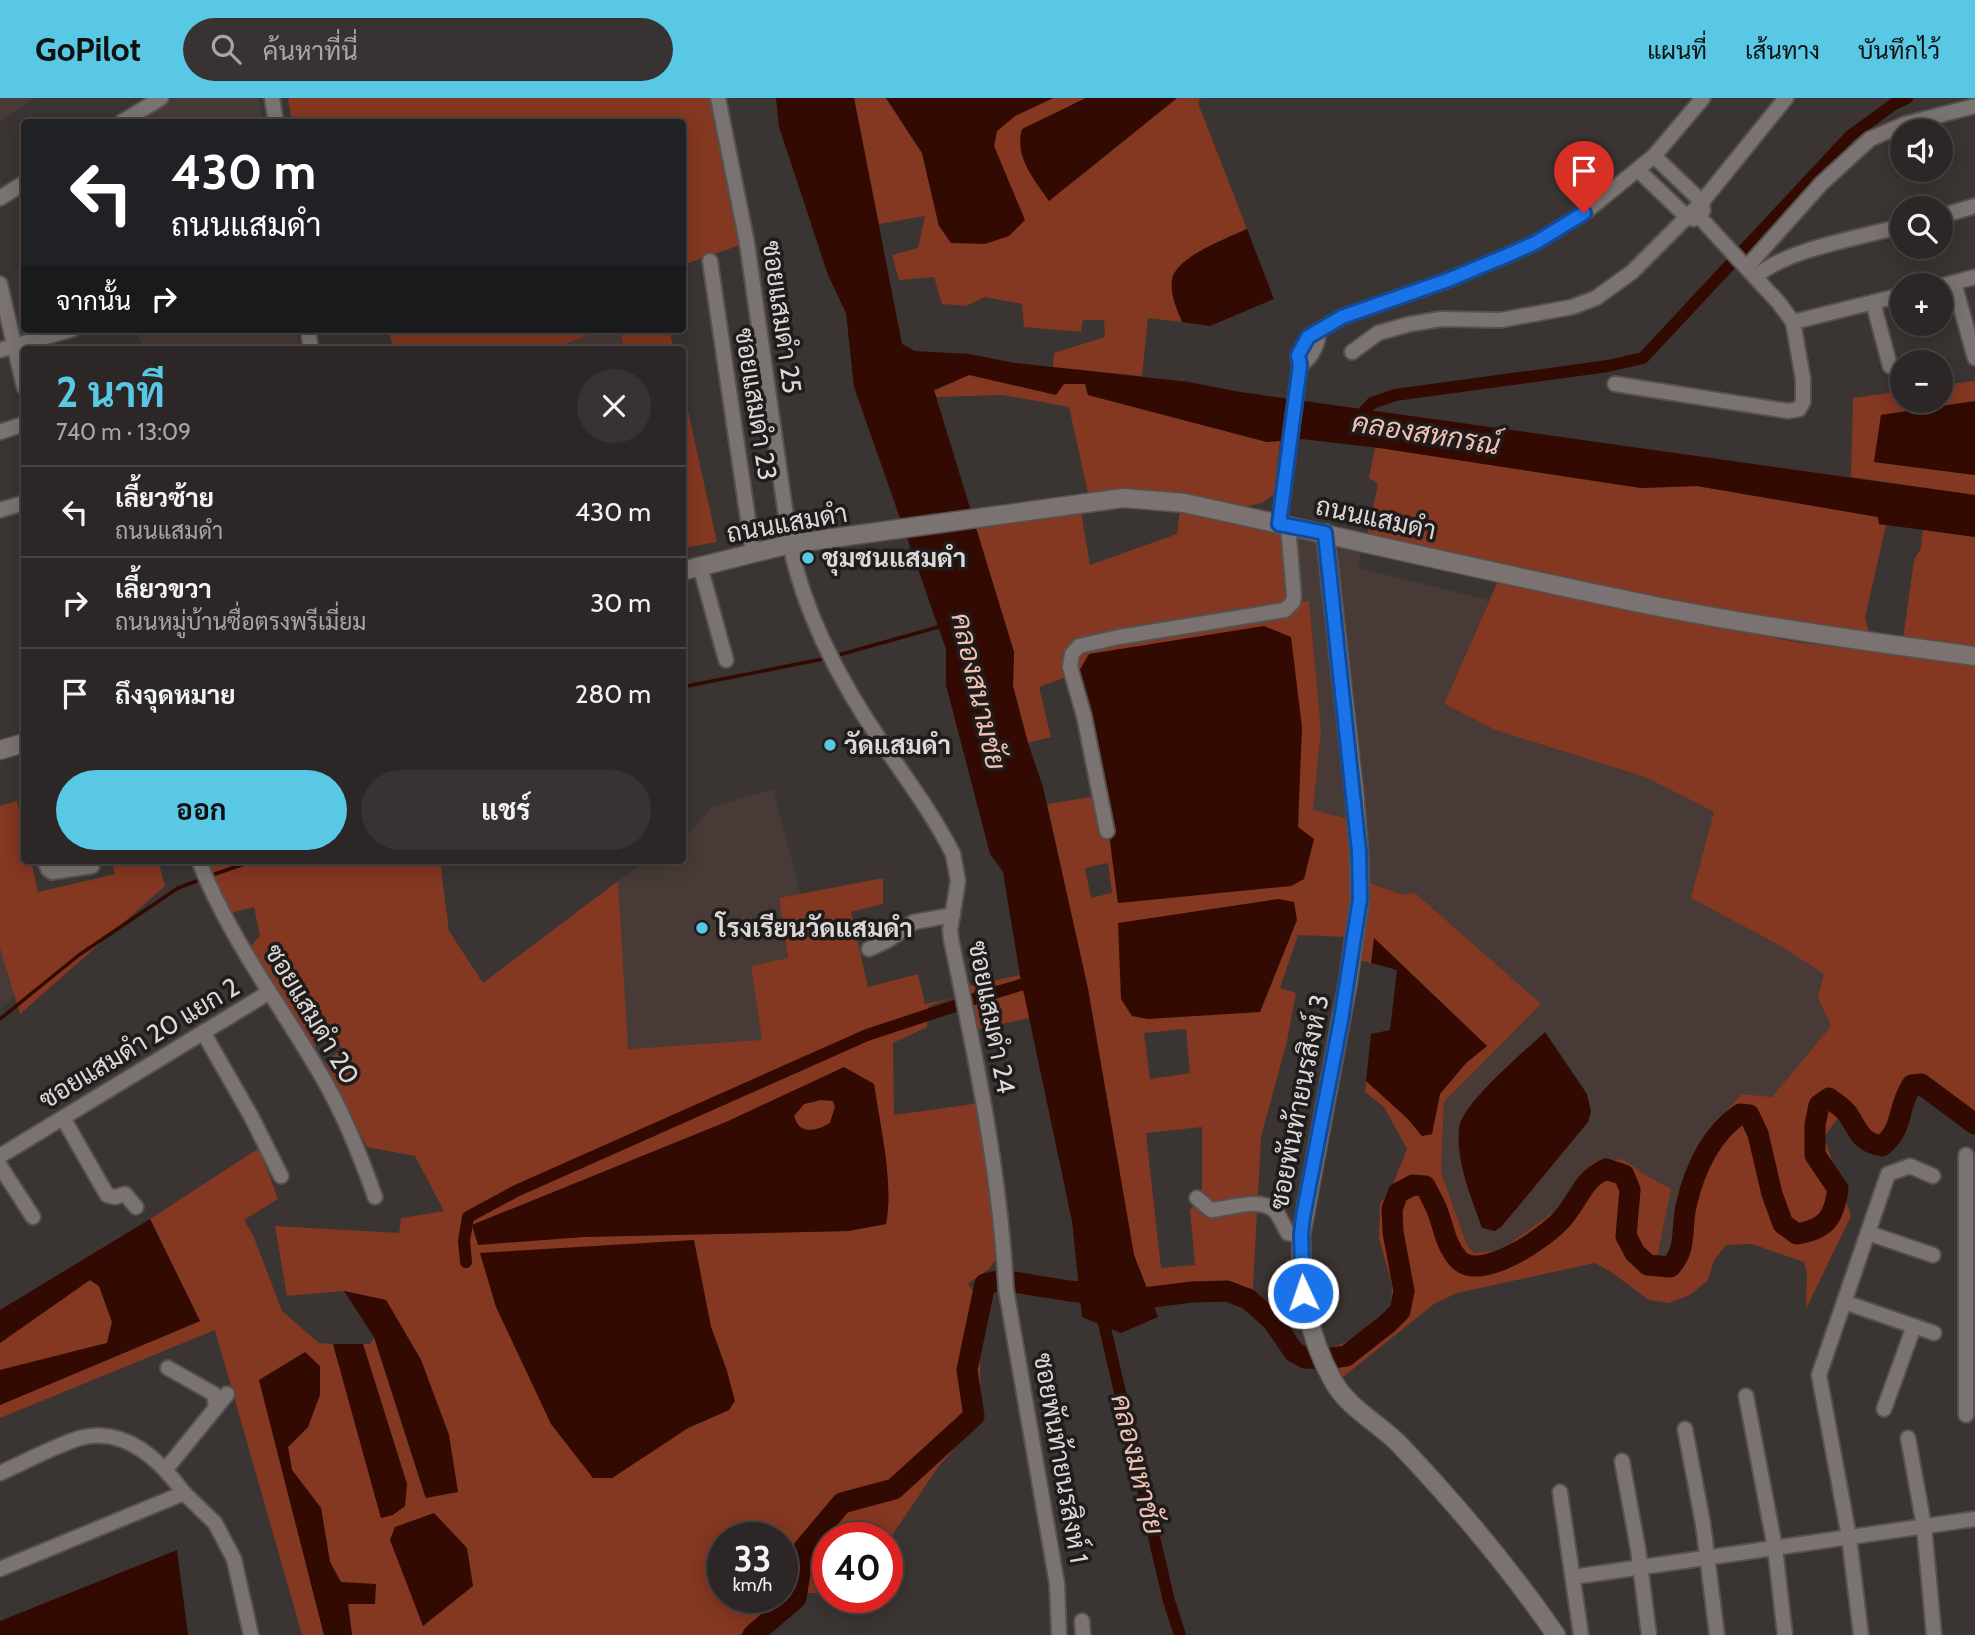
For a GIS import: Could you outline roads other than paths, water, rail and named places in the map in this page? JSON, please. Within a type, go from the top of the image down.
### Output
[{"type":"street","points":[[127,119],[161,98]]},
{"type":"street","points":[[272,98],[276,119]]},
{"type":"street","name":"ซอยแสมดำ 25","points":[[718,98],[747,243],[790,544]]},
{"type":"street","points":[[1107,831],[1082,706],[1070,667],[1072,654],[1079,646],[1285,610],[1293,602],[1284,525],[1290,447],[1300,365],[1308,361],[1318,343],[1319,332],[1342,317],[1448,280],[1535,243],[1584,213],[1638,170],[1654,156],[1703,98]]},
{"type":"street","points":[[1352,352],[1378,333],[1410,324],[1441,319],[1501,320],[1572,307],[1596,298],[1632,272],[1687,218],[1786,98]]},
{"type":"street","points":[[1749,270],[1766,245],[1821,184],[1870,139],[1905,124],[1975,106]]},
{"type":"street","points":[[1654,156],[1702,202],[1705,223]]},
{"type":"street","points":[[1615,384],[1794,411],[1799,409],[1803,402],[1803,379],[1793,323],[1705,223],[1687,218],[1638,170]]},
{"type":"street","points":[[0,198],[21,185]]},
{"type":"street","points":[[1953,212],[1975,206]]},
{"type":"street","points":[[1749,270],[1764,269],[1778,261],[1890,229]]},
{"type":"street","points":[[1766,245],[1778,261]]},
{"type":"street","name":"ซอยแสมดำ 23","points":[[709,261],[753,553]]},
{"type":"street","points":[[1953,283],[1975,277]]},
{"type":"street","points":[[0,284],[7,348],[21,380]]},
{"type":"street","points":[[1793,323],[1890,298]]},
{"type":"street","points":[[1953,298],[1975,358]]},
{"type":"street","points":[[1873,302],[1890,366]]},
{"type":"street","points":[[7,348],[59,333]]},
{"type":"street","points":[[0,432],[21,425]]},
{"type":"street","name":"ถนนแสมดำ","points":[[691,568],[790,544],[1129,498],[1184,503],[1658,607],[1797,631],[1975,656]]},
{"type":"street","points":[[0,510],[21,504]]},
{"type":"street","name":"ซอยพันท้ายนรสิงห์ 3","points":[[1325,533],[1355,803],[1360,899],[1346,993],[1301,1235],[1301,1278],[1305,1308],[1318,1349],[1331,1377],[1346,1399],[1398,1443],[1427,1474],[1556,1635]]},
{"type":"street","name":"ซอยแสมดำ 24","points":[[790,544],[805,604],[844,681],[954,854],[958,881],[951,939],[982,1090],[1004,1253],[1006,1289]]},
{"type":"street","points":[[691,568],[726,660]]},
{"type":"street","points":[[0,750],[21,746]]},
{"type":"street","points":[[46,864],[52,872],[92,866]]},
{"type":"street","name":"ซอยแสมดำ 20","points":[[203,870],[229,926],[336,1100],[354,1138],[375,1197]]},
{"type":"street","points":[[869,949],[914,922],[953,915]]},
{"type":"street","name":"ซอยแสมดำ 20 แยก 2","points":[[0,1156],[268,993]]},
{"type":"street","points":[[203,1032],[251,1116],[281,1176]]},
{"type":"street","points":[[64,1118],[107,1195],[115,1197],[125,1194],[136,1207]]},
{"type":"street","points":[[1966,1155],[1971,1329],[1966,1415]]},
{"type":"street","points":[[0,1166],[33,1217]]},
{"type":"street","points":[[1861,1635],[1849,1537],[1819,1375],[1888,1174],[1910,1166],[1933,1176]]},
{"type":"street","points":[[1197,1198],[1211,1210],[1249,1205],[1266,1206],[1275,1211],[1288,1233],[1301,1235]]},
{"type":"street","points":[[1868,1233],[1933,1255]]},
{"type":"street","name":"ซอยพันท้ายนรสิงห์ 1","points":[[1006,1289],[1057,1584],[1059,1635]]},
{"type":"street","points":[[1844,1302],[1934,1333]]},
{"type":"street","points":[[1884,1409],[1914,1326]]},
{"type":"street","points":[[168,1368],[214,1394],[216,1407]]},
{"type":"street","points":[[166,1469],[227,1394]]},
{"type":"street","points":[[1746,1396],[1775,1548],[1785,1635]]},
{"type":"street","points":[[1685,1429],[1717,1635]]},
{"type":"street","points":[[0,1473],[81,1438],[113,1436],[150,1454],[215,1523],[234,1559],[251,1635]]},
{"type":"street","points":[[1908,1438],[1924,1526],[1934,1635]]},
{"type":"street","points":[[1622,1461],[1641,1567],[1649,1635]]},
{"type":"street","points":[[1560,1492],[1581,1635]]},
{"type":"street","points":[[0,1569],[184,1493]]},
{"type":"street","points":[[1573,1577],[1975,1519]]},
{"type":"water","points":[[776,98],[854,98],[902,344],[915,351],[969,354],[1015,363],[1189,382],[1240,392],[1975,495],[1975,537],[1879,524],[1878,517],[1697,486],[1641,488],[1379,448],[1302,439],[1267,442],[1088,395],[1085,384],[1064,384],[1056,395],[969,375],[934,390],[1014,652],[1013,686],[1043,787],[1088,989],[1134,1255],[1158,1317],[1121,1333],[1082,1317],[1072,1221],[1020,975],[1003,872],[990,854],[946,685],[946,649],[854,387],[846,313],[828,275],[779,127]]},
{"type":"water","points":[[886,98],[1053,98],[1015,116],[997,131],[994,146],[1025,220],[1009,236],[985,244],[951,243],[939,226],[922,153]]},
{"type":"water","points":[[1086,98],[1177,98],[1049,201],[1023,158],[1020,139],[1022,129]]},
{"type":"water","points":[[1247,229],[1274,299],[1210,326],[1182,322],[1172,291],[1175,272],[1192,256]]},
{"type":"water","points":[[1975,401],[1975,475],[1874,462],[1881,415],[1953,413],[1953,404]]},
{"type":"water","points":[[1264,626],[1291,637],[1302,727],[1298,827],[1314,839],[1304,879],[1291,886],[1118,903],[1104,795],[1078,673],[1089,654]]},
{"type":"water","points":[[1278,899],[1294,902],[1297,920],[1260,1012],[1148,1019],[1132,1016],[1121,999],[1118,923]]},
{"type":"water","points":[[1374,938],[1487,1046],[1466,1063],[1440,1094],[1432,1134],[1422,1136],[1407,1118],[1366,1081],[1371,1034],[1390,1030],[1397,970],[1371,963]]},
{"type":"water","points":[[1545,1032],[1587,1094],[1591,1111],[1588,1122],[1502,1226],[1495,1231],[1482,1228],[1462,1167],[1459,1128],[1463,1117],[1482,1092]]},
{"type":"water","points":[[844,1067],[874,1084],[887,1172],[886,1224],[848,1231],[583,1237],[478,1245],[472,1225],[726,1122]],"holes":[[[821,1100],[833,1101],[835,1107],[830,1123],[809,1130],[800,1127],[796,1122],[794,1116],[804,1104]]]},
{"type":"water","points":[[150,1219],[200,1321],[0,1405],[0,1370],[107,1343],[112,1322],[99,1286],[90,1280],[0,1343],[0,1310]]},
{"type":"water","points":[[694,1240],[711,1327],[735,1401],[729,1410],[688,1428],[612,1478],[593,1478],[551,1424],[496,1307],[480,1253]]},
{"type":"water","points":[[344,1291],[386,1300],[421,1360],[449,1435],[458,1492],[426,1498],[374,1337]]},
{"type":"water","points":[[333,1344],[363,1344],[407,1484],[405,1506],[393,1515],[381,1518]]},
{"type":"water","points":[[305,1352],[320,1366],[320,1395],[308,1427],[288,1447],[292,1470],[321,1508],[330,1562],[341,1582],[376,1584],[375,1604],[348,1604],[352,1635],[324,1635],[259,1380]]},
{"type":"water","points":[[434,1513],[467,1548],[473,1586],[423,1626],[390,1540],[395,1527]]},
{"type":"water","points":[[177,1550],[188,1635],[0,1635],[0,1621]]},
{"type":"waterway","name":"คลองสหกรณ์","points":[[1356,420],[1372,403],[1395,395],[1608,366],[1643,358],[1850,136],[1894,104],[1907,98]]},
{"type":"waterway","name":"คลองสนามชัย","points":[[835,656],[942,626]]},
{"type":"waterway","points":[[686,686],[828,658]]},
{"type":"waterway","points":[[209,876],[244,864]]},
{"type":"waterway","points":[[0,1019],[79,955],[178,888],[202,879]]},
{"type":"waterway","points":[[974,999],[1037,980]]},
{"type":"waterway","points":[[466,1262],[464,1241],[468,1217],[516,1191],[867,1035],[955,1006]]},
{"type":"waterway","points":[[753,1635],[796,1598],[804,1548],[842,1503],[894,1489],[974,1416],[967,1370],[985,1284],[1002,1280],[1069,1291],[1144,1298],[1227,1291],[1248,1299],[1272,1320],[1294,1352],[1305,1358],[1346,1356],[1400,1311],[1404,1291],[1393,1232],[1392,1209],[1398,1193],[1413,1185],[1425,1186],[1436,1207],[1447,1241],[1458,1259],[1468,1265],[1481,1266],[1512,1255],[1553,1228],[1591,1179],[1606,1169],[1624,1175],[1630,1190],[1626,1236],[1635,1253],[1648,1265],[1670,1267],[1679,1254],[1686,1206],[1699,1167],[1720,1132],[1740,1114],[1749,1115],[1758,1134],[1772,1194],[1783,1224],[1797,1234],[1822,1225],[1831,1214],[1836,1199],[1838,1189],[1815,1155],[1815,1125],[1819,1105],[1829,1098],[1847,1113],[1864,1138],[1882,1146],[1894,1132],[1912,1085],[1921,1084],[1975,1124]]},
{"type":"waterway","name":"คลองมหาชัย","points":[[1101,1311],[1169,1601],[1180,1635]]},
{"type":"place","name":"ชุมชนแสมดำ","points":[[808,558]]},
{"type":"place","name":"วัดแสมดำ","points":[[830,745]]},
{"type":"place","name":"โรงเรียนวัดแสมดำ","points":[[702,928]]}]
